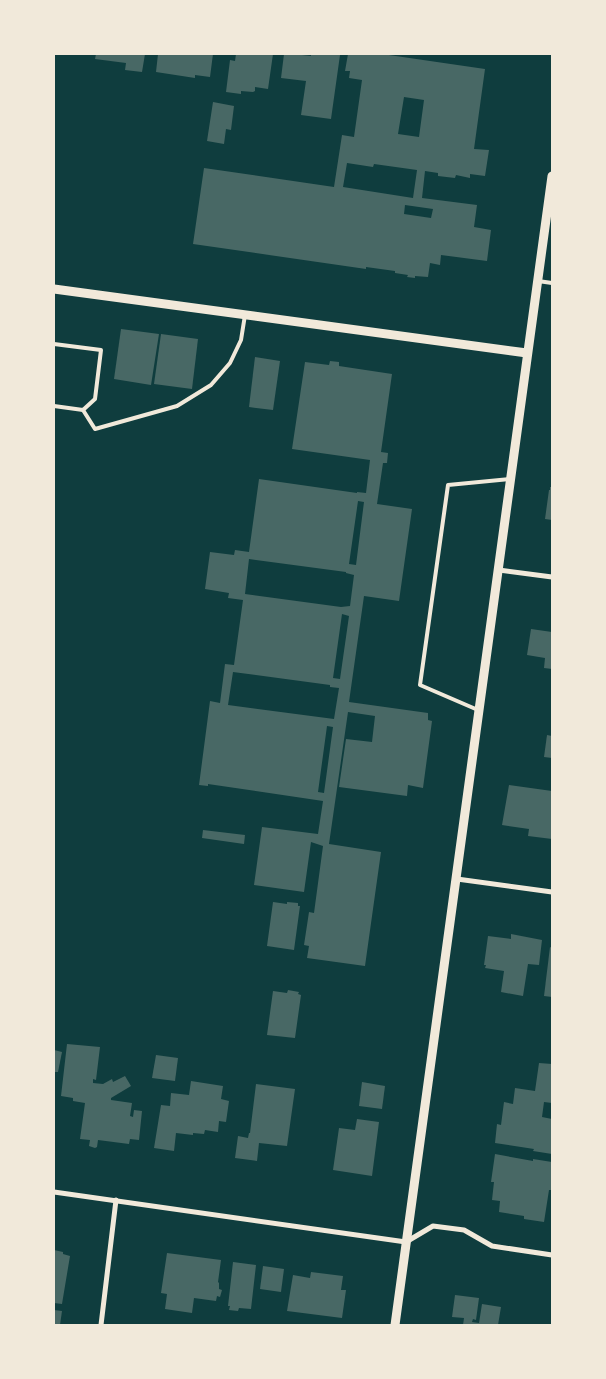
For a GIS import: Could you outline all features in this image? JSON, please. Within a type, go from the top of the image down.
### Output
[{"type":"street","points":[[395,1325],[480,711],[527,353],[549,223],[552,176]]},
{"type":"street","points":[[54,289],[527,353]]},
{"type":"street","points":[[499,570],[552,577]]},
{"type":"street","points":[[457,879],[552,892]]},
{"type":"street","points":[[54,1192],[406,1242],[433,1226],[464,1230],[492,1246],[552,1255]]},
{"type":"street","points":[[101,1325],[116,1200]]},
{"type":"lane","points":[[538,281],[552,283]]},
{"type":"lane","points":[[54,406],[83,410],[95,429],[177,406],[211,385],[230,363],[241,340],[245,315]]},
{"type":"lane","points":[[54,344],[101,350],[95,398],[83,410]]},
{"type":"lane","points":[[480,711],[420,685],[448,486],[511,478]]},
{"type":"building","points":[[96,54],[145,54],[142,72],[125,70],[126,63],[95,59]]},
{"type":"building","points":[[158,54],[213,54],[210,77],[195,75],[195,78],[156,72]]},
{"type":"building","points":[[236,54],[273,54],[268,89],[255,87],[253,92],[241,91],[241,94],[226,92],[230,60],[235,61]]},
{"type":"building","points":[[284,54],[311,56],[311,54],[340,55],[331,119],[301,115],[306,81],[281,78]]},
{"type":"building","points":[[348,54],[382,54],[485,69],[474,149],[489,150],[485,176],[470,174],[470,178],[456,175],[455,178],[438,176],[438,173],[425,171],[422,198],[477,205],[474,227],[491,230],[487,261],[441,255],[440,265],[430,263],[428,277],[415,276],[415,278],[395,273],[395,271],[366,267],[366,269],[193,244],[204,168],[334,187],[342,135],[354,137],[362,80],[349,78],[350,71],[345,71]],"holes":[[[404,97],[424,100],[419,137],[398,134]],[[347,163],[373,167],[374,164],[417,170],[413,198],[343,187]],[[405,205],[433,209],[431,218],[404,214]]]},
{"type":"building","points":[[213,102],[234,106],[231,130],[226,129],[224,144],[207,141]]},
{"type":"building","points":[[121,329],[159,334],[151,385],[114,379]]},
{"type":"building","points":[[161,334],[198,339],[192,389],[154,384]]},
{"type":"building","points":[[255,357],[280,361],[273,410],[249,407]]},
{"type":"building","points":[[330,361],[339,362],[339,366],[392,374],[381,452],[388,453],[387,463],[383,463],[377,504],[412,509],[399,601],[364,596],[349,702],[428,713],[428,720],[432,721],[423,788],[408,785],[407,796],[339,787],[346,739],[372,742],[375,716],[348,712],[329,844],[381,852],[365,966],[307,958],[309,946],[304,945],[309,912],[314,913],[323,846],[311,842],[304,892],[254,885],[262,827],[318,834],[323,801],[208,784],[208,786],[199,785],[210,701],[220,703],[225,664],[234,665],[243,600],[228,598],[229,593],[205,589],[210,552],[234,555],[235,550],[249,552],[259,479],[366,493],[370,460],[292,449],[305,362],[329,365]],"holes":[[[358,501],[364,502],[356,565],[349,564]],[[249,559],[346,572],[354,575],[350,606],[341,607],[245,594]],[[342,614],[349,616],[340,679],[333,678]],[[233,672],[330,685],[330,687],[339,688],[334,719],[228,705]],[[327,726],[333,727],[324,793],[318,792]]]},
{"type":"building","points":[[550,487],[552,487],[552,520],[545,519]]},
{"type":"building","points":[[531,629],[552,632],[552,669],[544,668],[545,658],[527,655]]},
{"type":"building","points":[[547,735],[552,736],[552,758],[544,757]]},
{"type":"building","points":[[509,785],[552,791],[552,839],[528,836],[529,829],[502,825]]},
{"type":"building","points":[[203,830],[245,835],[244,844],[202,838]]},
{"type":"building","points":[[273,902],[298,903],[298,906],[300,906],[294,950],[267,946]]},
{"type":"building","points":[[511,934],[542,940],[539,965],[528,964],[523,996],[501,992],[504,971],[485,968],[486,965],[484,965],[488,936],[511,939]]},
{"type":"building","points":[[550,947],[552,948],[552,997],[544,996]]},
{"type":"building","points":[[288,990],[299,992],[298,994],[301,995],[295,1038],[267,1035],[273,991],[287,993]]},
{"type":"building","points":[[67,1044],[100,1047],[96,1080],[93,1079],[93,1083],[103,1084],[112,1079],[113,1082],[125,1076],[131,1086],[111,1098],[111,1100],[132,1103],[130,1116],[133,1117],[134,1110],[142,1111],[139,1140],[130,1139],[129,1144],[98,1140],[97,1147],[95,1148],[89,1146],[90,1140],[80,1139],[85,1103],[61,1096]]},
{"type":"building","points":[[54,1050],[62,1052],[58,1072],[54,1072]]},
{"type":"building","points":[[156,1055],[178,1058],[175,1081],[152,1078]]},
{"type":"building","points":[[539,1063],[552,1064],[552,1103],[544,1102],[542,1117],[552,1119],[552,1154],[495,1143],[497,1124],[501,1125],[504,1102],[513,1104],[515,1088],[535,1091]]},
{"type":"building","points":[[191,1081],[223,1086],[221,1099],[229,1101],[226,1122],[219,1121],[218,1132],[205,1130],[204,1134],[193,1133],[193,1135],[176,1133],[174,1151],[154,1148],[161,1105],[170,1106],[171,1093],[189,1095]]},
{"type":"building","points":[[362,1082],[385,1086],[382,1109],[359,1106]]},
{"type":"building","points":[[256,1084],[295,1089],[287,1146],[259,1143],[257,1161],[235,1158],[238,1136],[248,1138],[250,1133]]},
{"type":"building","points":[[357,1119],[379,1122],[372,1176],[333,1170],[339,1128],[355,1130]]},
{"type":"building","points":[[495,1154],[533,1161],[533,1159],[552,1162],[552,1190],[549,1190],[544,1222],[524,1219],[524,1216],[499,1212],[500,1201],[492,1200],[494,1182],[491,1182]]},
{"type":"building","points":[[54,1250],[70,1256],[62,1304],[54,1303]]},
{"type":"building","points":[[167,1253],[221,1260],[218,1282],[219,1289],[222,1290],[220,1297],[217,1296],[216,1301],[194,1298],[192,1313],[165,1309],[167,1294],[161,1293]]},
{"type":"building","points":[[233,1262],[256,1265],[251,1309],[239,1308],[238,1311],[229,1310]]},
{"type":"building","points":[[263,1266],[284,1269],[281,1292],[260,1289]]},
{"type":"building","points":[[311,1272],[343,1276],[341,1290],[346,1290],[342,1318],[287,1311],[293,1275],[310,1278]]},
{"type":"building","points":[[455,1295],[479,1298],[476,1320],[473,1319],[472,1322],[479,1323],[482,1304],[501,1307],[498,1325],[463,1325],[464,1318],[452,1317]]},
{"type":"building","points":[[54,1310],[62,1311],[60,1325],[54,1325]]}]
